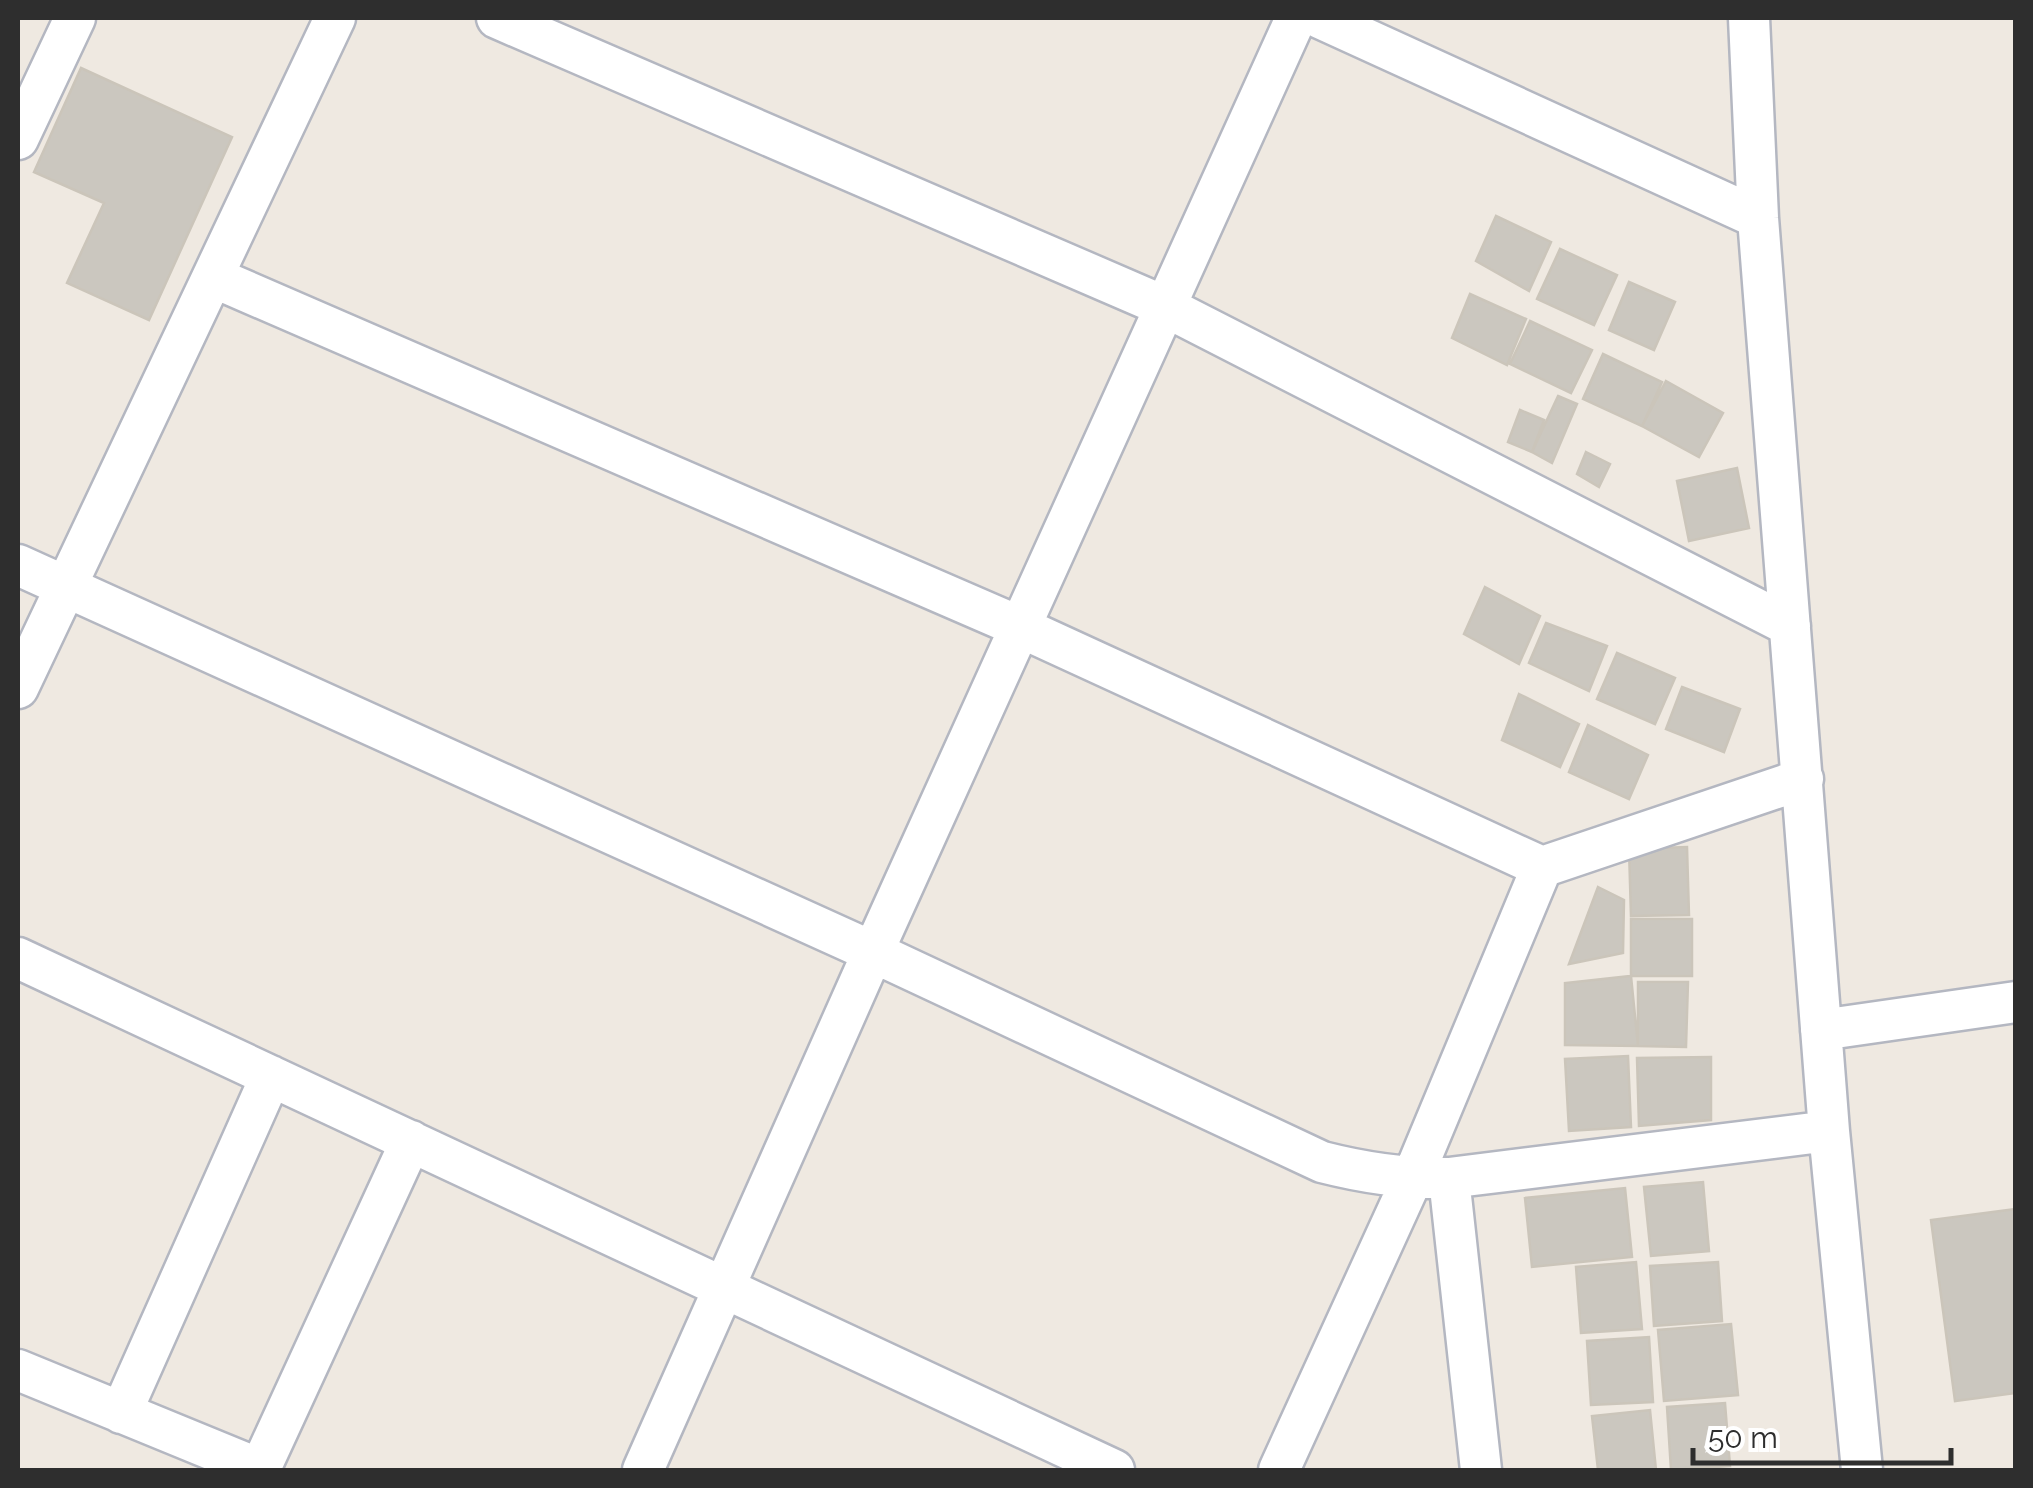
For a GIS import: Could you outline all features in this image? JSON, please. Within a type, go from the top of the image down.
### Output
[{"type":"street","points":[[18,139],[75,18]]},
{"type":"street","points":[[18,688],[335,18]]},
{"type":"street","points":[[496,18],[1166,307],[1790,626]]},
{"type":"street","points":[[643,1470],[1296,18]]},
{"type":"street","points":[[1320,18],[1758,218]]},
{"type":"street","points":[[1749,18],[1758,218],[1828,1131],[1862,1470]]},
{"type":"street","points":[[213,277],[1020,628],[1542,866],[1803,780]]},
{"type":"street","points":[[18,565],[873,952],[1322,1162],[1367,1174],[1430,1179],[1828,1131]]},
{"type":"street","points":[[1279,1470],[1430,1179],[1542,866]]},
{"type":"street","points":[[18,958],[1114,1470]]},
{"type":"street","points":[[1822,1030],[2016,1002]]},
{"type":"street","points":[[122,1412],[271,1076]]},
{"type":"street","points":[[18,1370],[261,1470],[410,1141]]},
{"type":"street","points":[[1430,1179],[1481,1470]]},
{"type":"building","points":[[81,68],[232,137],[149,320],[67,283],[104,203],[34,172]]},
{"type":"building","points":[[1496,216],[1551,242],[1529,291],[1476,261]]},
{"type":"building","points":[[1560,249],[1617,275],[1594,325],[1537,299]]},
{"type":"building","points":[[1629,282],[1675,302],[1654,350],[1609,330]]},
{"type":"building","points":[[1470,294],[1526,319],[1507,365],[1452,338]]},
{"type":"building","points":[[1530,321],[1592,350],[1571,393],[1510,364]]},
{"type":"building","points":[[1603,354],[1662,382],[1642,426],[1583,399]]},
{"type":"building","points":[[1666,381],[1723,413],[1699,457],[1642,426]]},
{"type":"building","points":[[1558,396],[1577,404],[1552,463],[1532,452]]},
{"type":"building","points":[[1520,410],[1544,420],[1532,452],[1508,442]]},
{"type":"building","points":[[1586,452],[1610,464],[1599,487],[1577,474]]},
{"type":"building","points":[[1737,468],[1749,528],[1689,541],[1677,481]]},
{"type":"building","points":[[1485,587],[1540,616],[1519,664],[1464,634]]},
{"type":"building","points":[[1546,623],[1607,646],[1589,691],[1529,663]]},
{"type":"building","points":[[1617,653],[1675,678],[1655,724],[1597,699]]},
{"type":"building","points":[[1682,687],[1740,709],[1724,752],[1666,729]]},
{"type":"building","points":[[1519,694],[1579,724],[1560,767],[1502,740]]},
{"type":"building","points":[[1588,725],[1648,755],[1629,799],[1569,772]]},
{"type":"building","points":[[1687,847],[1689,915],[1631,916],[1629,849]]},
{"type":"building","points":[[1598,887],[1624,900],[1623,953],[1569,964]]},
{"type":"building","points":[[1631,919],[1692,919],[1692,976],[1631,976]]},
{"type":"building","points":[[1631,976],[1638,1046],[1565,1045],[1565,983]]},
{"type":"building","points":[[1638,982],[1688,982],[1686,1047],[1638,1046]]},
{"type":"building","points":[[1628,1056],[1631,1127],[1569,1131],[1565,1059]]},
{"type":"building","points":[[1711,1057],[1711,1120],[1639,1126],[1637,1058]]},
{"type":"building","points":[[1703,1182],[1709,1251],[1651,1256],[1644,1187]]},
{"type":"building","points":[[1625,1188],[1632,1257],[1532,1267],[1525,1198]]},
{"type":"building","points":[[2016,1209],[2016,1393],[1955,1401],[1931,1220]]},
{"type":"building","points":[[1636,1262],[1642,1329],[1581,1333],[1576,1267]]},
{"type":"building","points":[[1718,1262],[1722,1321],[1654,1326],[1650,1266]]},
{"type":"building","points":[[1731,1324],[1738,1395],[1664,1401],[1658,1330]]},
{"type":"building","points":[[1649,1337],[1653,1402],[1591,1405],[1587,1341]]},
{"type":"building","points":[[1725,1403],[1730,1466],[1671,1470],[1667,1407]]},
{"type":"building","points":[[1650,1410],[1656,1470],[1598,1470],[1592,1416]]}]
